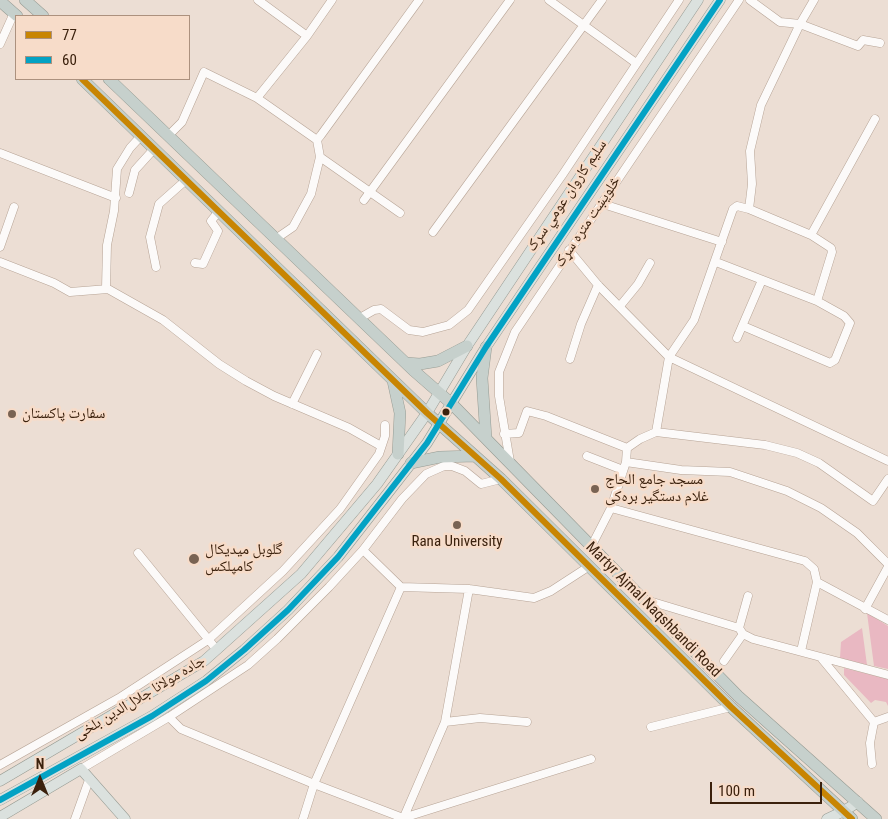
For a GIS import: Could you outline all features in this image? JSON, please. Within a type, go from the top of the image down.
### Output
[{"type":"highway","points":[[26,0],[42,15]]},
{"type":"highway","points":[[0,1],[16,15]]},
{"type":"highway","name":"Martyr Ajmal Naqshbandi Road","points":[[83,80],[427,413],[501,479],[731,707],[848,815]]},
{"type":"highway","name":"Martyr Ajmal Naqshbandi Road","points":[[110,80],[406,363],[452,404],[738,696],[876,819]]},
{"type":"highway","points":[[406,363],[420,364],[438,361],[467,346]]},
{"type":"highway","points":[[486,347],[482,378],[486,438]]},
{"type":"highway","points":[[393,380],[400,413],[398,454]]},
{"type":"highway","points":[[411,463],[440,457],[474,456]]},
{"type":"main road","name":"سلیم کاروان عومي سړک","points":[[438,393],[467,346],[698,0]]},
{"type":"main road","name":"جاده مولانا جلال‌الدین بلخی","points":[[0,800],[152,716],[206,681],[244,650],[294,603],[338,557],[440,423],[486,347],[720,0]]},
{"type":"main road","name":"جاده مولانا جلال‌الدین بلخی","points":[[0,781],[148,696],[204,661],[217,650],[301,574],[343,526],[398,454],[427,413],[438,393]]},
{"type":"main road","points":[[0,817],[81,769],[124,819]]},
{"type":"main road","points":[[827,819],[848,815],[858,802]]},
{"type":"street","points":[[258,0],[307,36]]},
{"type":"street","points":[[257,98],[307,36],[332,0]]},
{"type":"street","points":[[277,238],[293,227],[316,182],[320,157],[318,140],[419,0]]},
{"type":"street","points":[[364,200],[510,0]]},
{"type":"street","points":[[549,0],[636,63]]},
{"type":"street","points":[[433,232],[602,0]]},
{"type":"street","points":[[360,318],[374,310],[381,309],[409,330],[423,332],[438,329],[458,319],[468,310],[563,174],[679,0]]},
{"type":"street","name":"څلویښت متره سړک","points":[[511,464],[504,434],[499,396],[499,372],[515,332],[739,0]]},
{"type":"street","points":[[750,0],[780,22],[800,24],[858,46],[863,40],[880,43]]},
{"type":"street","points":[[749,209],[752,184],[750,150],[761,105],[800,24],[814,0]]},
{"type":"street","points":[[0,44],[15,17]]},
{"type":"street","points":[[169,135],[182,122],[204,72],[257,98],[318,140]]},
{"type":"street","points":[[811,236],[875,119]]},
{"type":"street","points":[[106,288],[107,245],[116,198],[118,165],[141,136]]},
{"type":"street","points":[[130,193],[135,170],[154,149]]},
{"type":"street","points":[[0,153],[116,198]]},
{"type":"street","points":[[320,157],[400,213]]},
{"type":"street","points":[[156,267],[150,237],[159,204],[162,199],[186,180]]},
{"type":"street","points":[[603,204],[722,242]]},
{"type":"street","points":[[656,432],[669,356],[694,320],[716,262],[733,209],[737,206],[749,209],[811,236],[831,248],[832,252],[817,301]]},
{"type":"street","points":[[0,247],[14,207]]},
{"type":"street","points":[[195,263],[203,264],[218,231],[211,221],[218,211]]},
{"type":"street","points":[[569,250],[598,285],[669,356],[888,461]]},
{"type":"street","points":[[0,262],[54,283],[70,292],[106,288],[163,320],[219,364],[239,377],[292,404],[349,428],[381,446]]},
{"type":"street","points":[[716,262],[817,301],[844,316],[850,323],[835,360],[830,363],[743,326]]},
{"type":"street","points":[[620,306],[638,284],[650,263]]},
{"type":"street","points":[[737,338],[762,280]]},
{"type":"street","points":[[570,359],[581,324],[598,285]]},
{"type":"street","points":[[292,404],[317,354]]},
{"type":"street","points":[[504,434],[519,433],[527,411],[546,416],[627,448]]},
{"type":"street","points":[[0,765],[119,698],[208,640],[283,571],[340,509],[365,475],[381,446],[385,426]]},
{"type":"street","points":[[591,547],[611,508],[624,466],[627,448],[640,439],[656,432],[765,445],[797,452],[819,463],[873,501],[887,484]]},
{"type":"street","points":[[587,456],[624,466],[730,472],[787,491],[821,508],[856,533],[887,562],[865,609]]},
{"type":"street","points":[[81,769],[169,717],[248,665],[277,639],[363,550],[402,499],[426,474],[444,466],[452,466],[465,472],[481,484],[501,479]]},
{"type":"street","points":[[390,488],[402,499]]},
{"type":"street","points":[[611,508],[805,561],[814,569],[817,582],[801,651]]},
{"type":"street","points":[[363,550],[400,587],[469,589],[534,598],[551,592],[588,567]]},
{"type":"street","points":[[138,553],[217,650]]},
{"type":"street","points":[[817,582],[888,620]]},
{"type":"street","points":[[303,819],[314,784],[400,587]]},
{"type":"street","points":[[403,819],[446,722],[469,589]]},
{"type":"street","points":[[724,661],[741,632],[748,596]]},
{"type":"street","points":[[644,600],[741,632],[752,639],[888,675]]},
{"type":"street","points":[[822,659],[874,722]]},
{"type":"street","points":[[651,727],[731,707]]},
{"type":"street","points":[[169,717],[181,729],[403,819],[590,759]]},
{"type":"street","points":[[874,722],[888,717]]},
{"type":"street","points":[[446,722],[480,718],[527,722]]},
{"type":"street","points":[[872,764],[870,743],[874,722]]},
{"type":"street","points":[[75,819],[89,780]]},
{"type":"shaded area","points":[[867,613],[888,626],[888,669],[874,666]]},
{"type":"shaded area","points":[[862,628],[867,665],[840,658],[841,642]]},
{"type":"shaded area","points":[[844,668],[888,679],[888,706],[886,702],[875,700],[871,703],[844,675]]},
{"type":"transit line","name":"60","points":[[0,800],[152,716],[206,681],[288,610],[338,557],[427,443],[486,347],[720,0]]},
{"type":"transit line","name":"77","points":[[83,80],[427,413],[501,479],[731,707],[852,819]]},
{"type":"place","name":"سفارت پاکستان","points":[[12,414]]},
{"type":"place","name":"مسجد جامع الحاج غلام دستگیر بره‌کی","points":[[595,489]]},
{"type":"place","name":"Rana University","points":[[457,525]]},
{"type":"place","name":"گلوبل میدیکال کامپلکس","points":[[194,559]]}]
